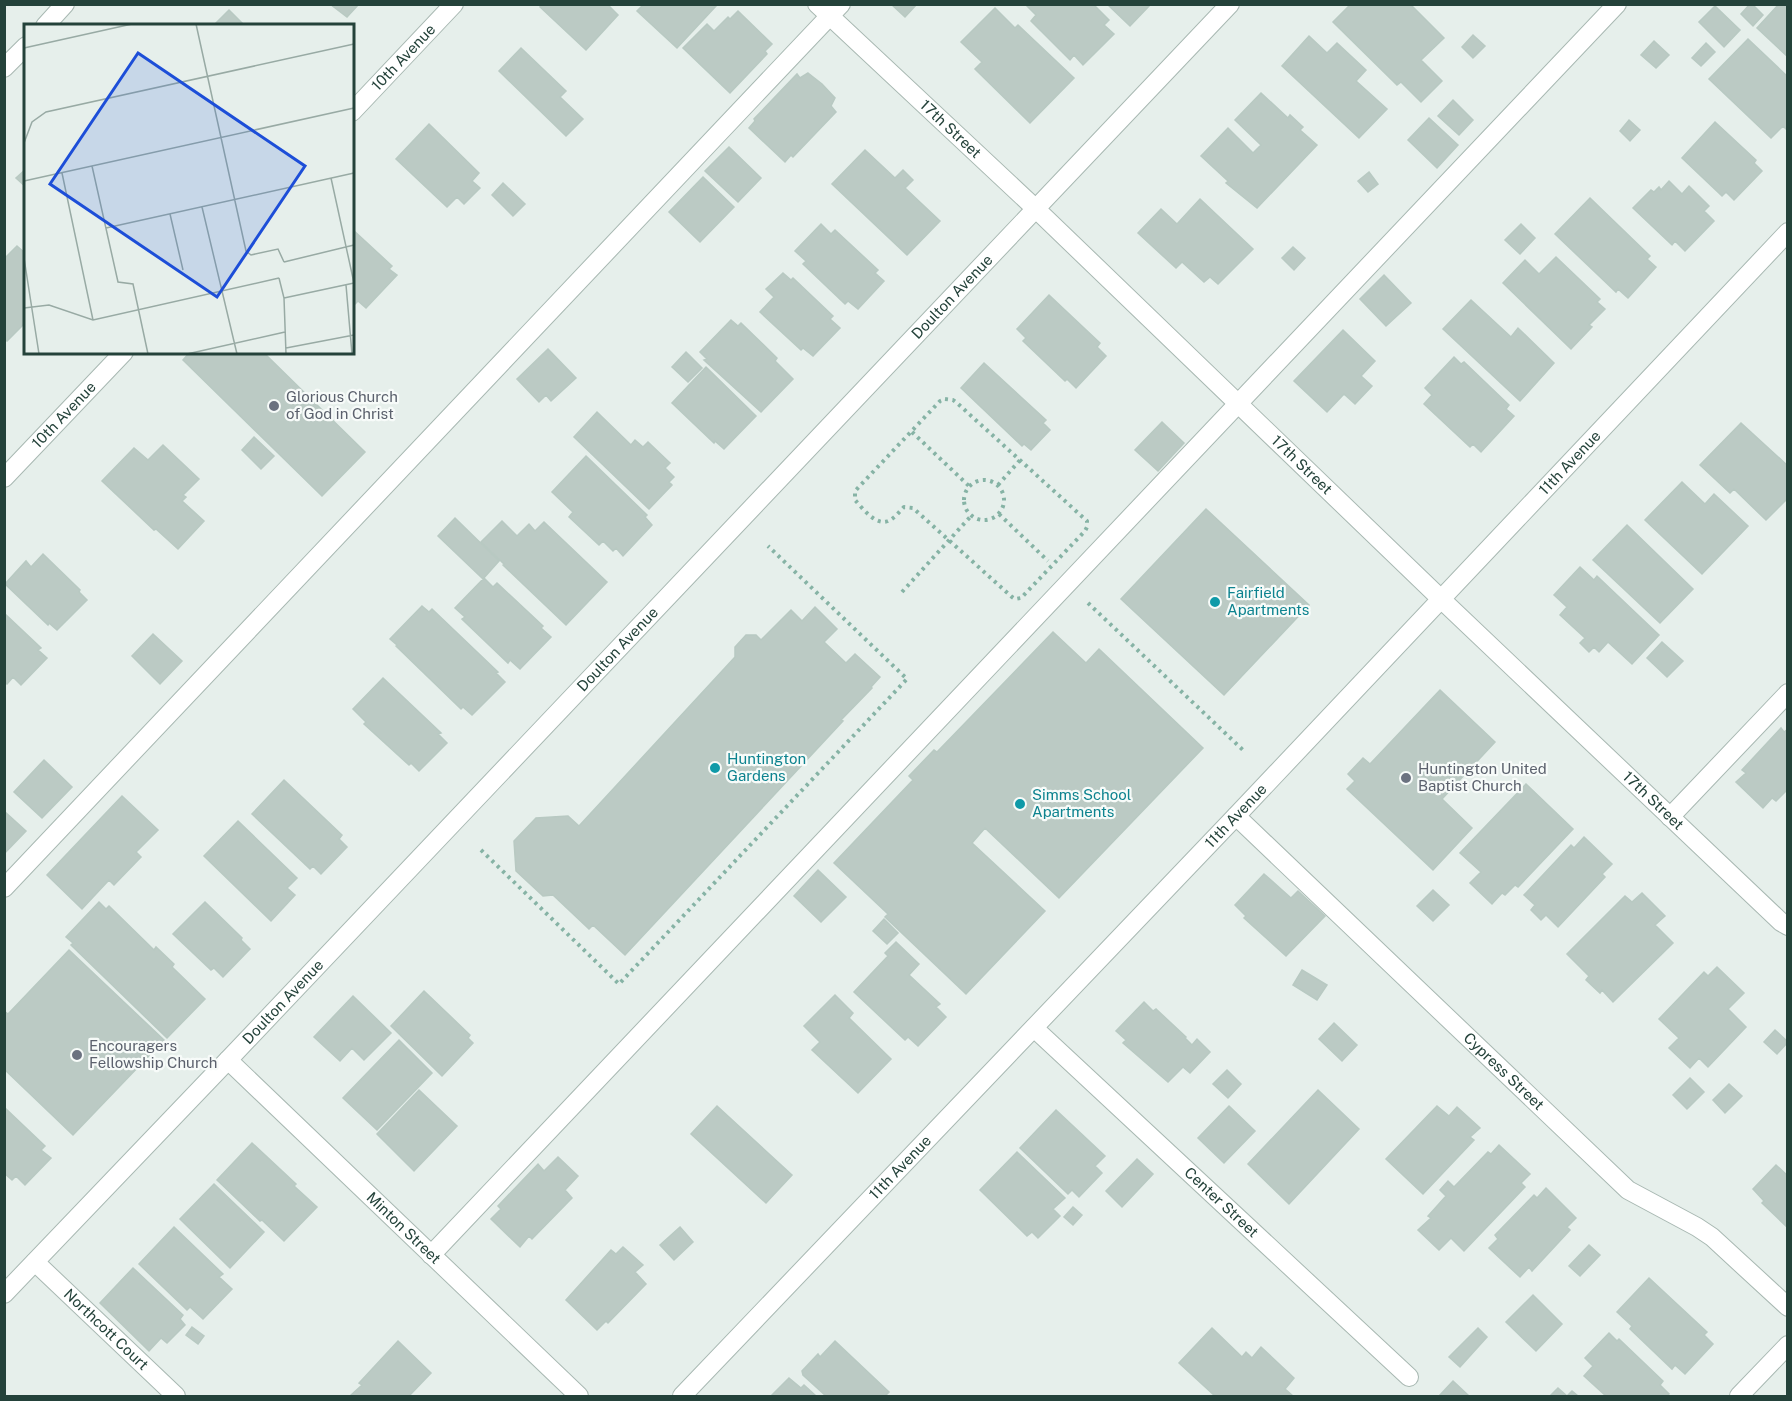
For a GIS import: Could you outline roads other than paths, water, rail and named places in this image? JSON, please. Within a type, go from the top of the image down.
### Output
[{"type":"street","points":[[47,24],[65,4]]},
{"type":"street","name":"10th Avenue","points":[[354,110],[454,4]]},
{"type":"street","name":"Doulton Avenue","points":[[4,1294],[1230,4]]},
{"type":"street","points":[[431,1255],[1617,4]]},
{"type":"street","points":[[4,888],[829,8]]},
{"type":"street","name":"17th Street","points":[[829,8],[1441,599],[1781,922],[1788,926]]},
{"type":"street","points":[[4,68],[24,48]]},
{"type":"street","name":"11th Avenue","points":[[682,1396],[1236,816],[1788,232]]},
{"type":"street","name":"10th Avenue","points":[[4,478],[122,354]]},
{"type":"street","points":[[1670,817],[1788,693]]},
{"type":"street","name":"Cypress Street","points":[[1236,816],[1628,1190],[1712,1237],[1788,1306]]},
{"type":"street","name":"Center Street","points":[[1034,1028],[1409,1377]]},
{"type":"street","name":"Minton Street","points":[[228,1060],[579,1396]]},
{"type":"street","name":"Northcott Court","points":[[35,1262],[176,1396]]},
{"type":"street","points":[[1739,1396],[1788,1345]]},
{"type":"place","name":"Glorious Church of God in Christ","points":[[274,406]]},
{"type":"place","name":"Fairfield Apartments","points":[[1215,602]]},
{"type":"place","name":"Huntington Gardens","points":[[715,768]]},
{"type":"place","name":"Huntington United Baptist Church","points":[[1406,778]]},
{"type":"place","name":"Simms School Apartments","points":[[1020,804]]},
{"type":"place","name":"Encouragers Fellowship Church","points":[[77,1055]]}]
